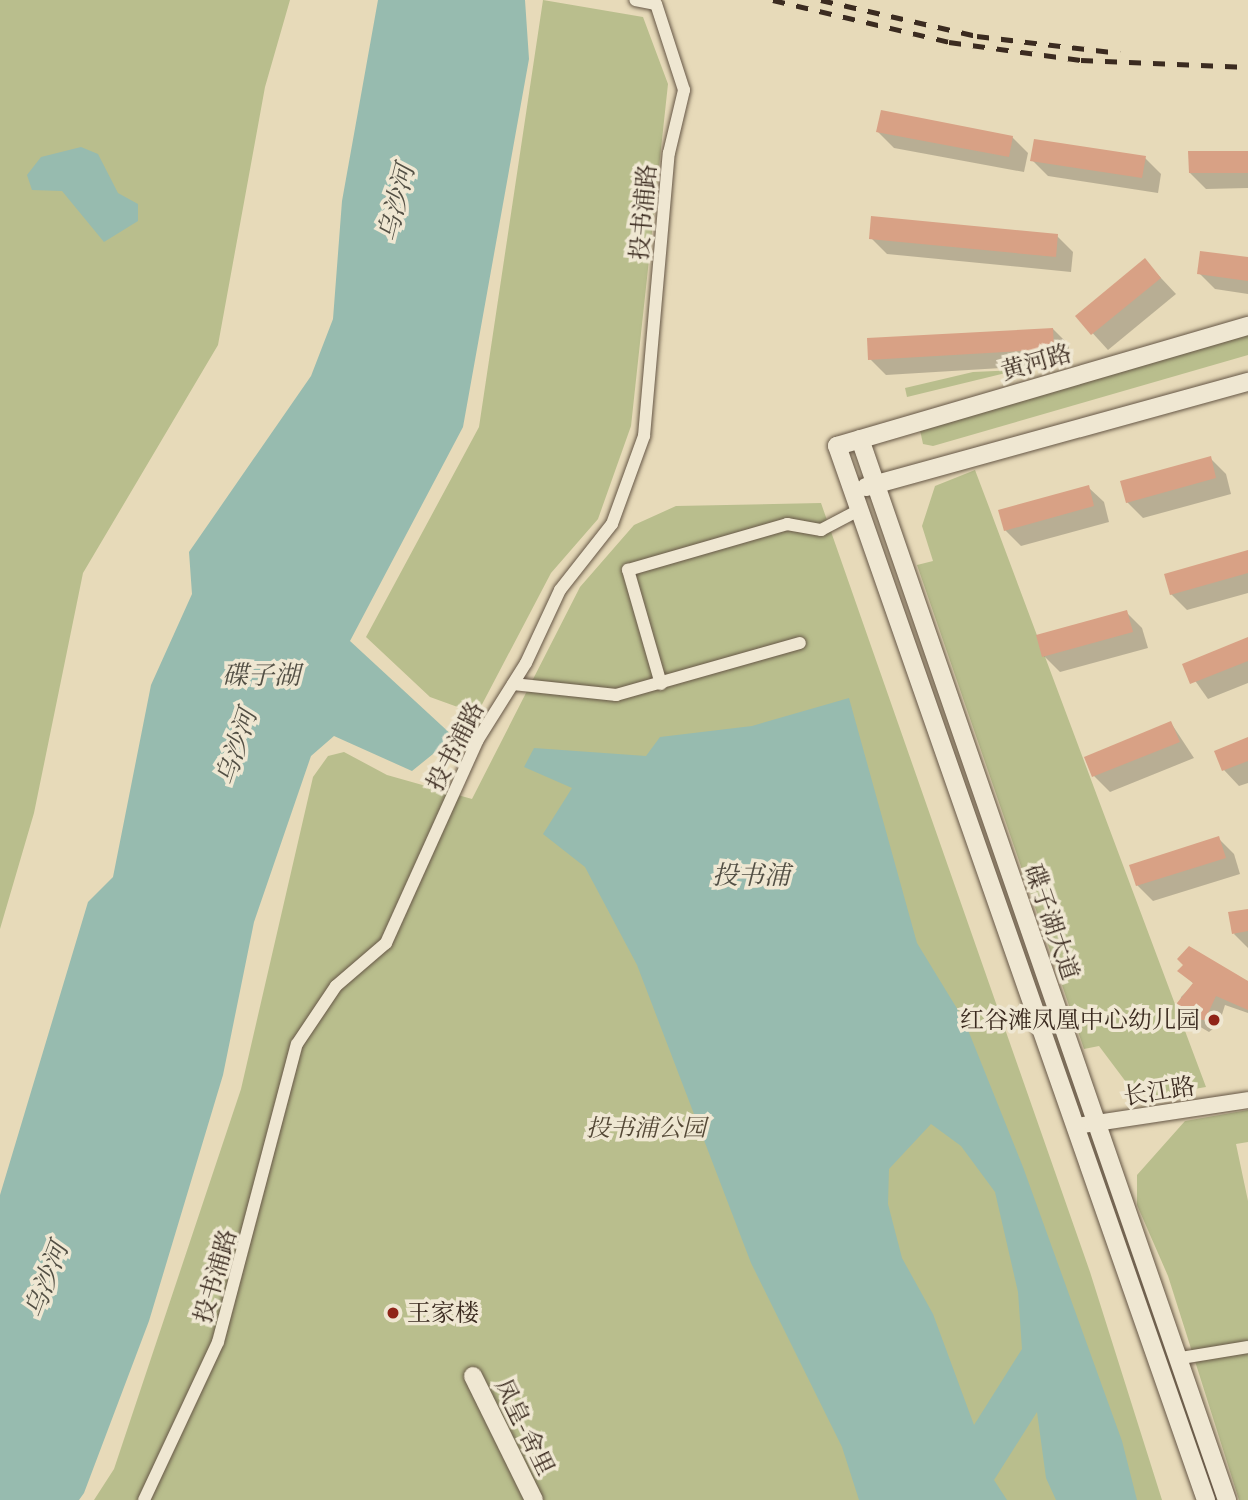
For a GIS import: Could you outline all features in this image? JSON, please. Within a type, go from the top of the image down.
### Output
[{"type":"main road","name":"黄河路","points":[[837,446],[1248,326]]},
{"type":"main road","points":[[853,491],[1248,382]]},
{"type":"main road","name":"碟子湖大道","points":[[860,439],[1097,1124],[1181,1358],[1227,1500]]},
{"type":"main road","name":"碟子湖大道","points":[[837,446],[1206,1500]]},
{"type":"main road","name":"凤皇-舍里","points":[[473,1376],[534,1500]]},
{"type":"street","name":"投书浦路","points":[[144,1500],[166,1465],[218,1342],[297,1044],[336,986],[386,943],[477,741],[513,684],[560,590],[612,524],[645,436],[669,153],[684,90],[656,4],[635,0]]},
{"type":"street","points":[[661,684],[628,570],[787,524],[821,530],[859,510]]},
{"type":"street","points":[[513,684],[616,695],[800,643]]},
{"type":"street","name":"长江路","points":[[1077,1126],[1248,1100]]},
{"type":"street","points":[[1181,1358],[1248,1347]]},
{"type":"green space","points":[[0,0],[290,0],[265,87],[218,345],[83,573],[34,813],[0,929]]},
{"type":"green space","points":[[543,0],[643,17],[668,84],[631,426],[598,519],[551,573],[477,714],[430,697],[366,637],[479,427]]},
{"type":"green space","points":[[1248,331],[1248,355],[933,446],[923,444],[920,430]]},
{"type":"green space","points":[[1018,370],[907,397],[905,388],[973,372]]},
{"type":"green space","points":[[975,470],[1206,1087],[1152,1096],[1129,1086],[1099,1046],[1084,1049],[917,565],[933,561],[922,526],[935,486]]},
{"type":"green space","name":"投书浦公园","points":[[821,503],[1090,1272],[1162,1500],[94,1500],[114,1469],[241,1089],[313,777],[328,756],[344,752],[387,775],[472,799],[580,587],[634,525],[676,506]]},
{"type":"green space","points":[[1248,1110],[1248,1142],[1236,1144],[1248,1201],[1248,1500],[1239,1500],[1168,1276],[1137,1205],[1137,1175],[1185,1121]]},
{"type":"water","name":"碟子湖","points":[[378,0],[525,0],[529,59],[463,427],[350,641],[454,737],[412,771],[334,736],[311,756],[254,922],[223,1075],[149,1321],[84,1493],[79,1500],[0,1500],[0,1195],[88,902],[113,877],[151,685],[192,594],[189,552],[311,376],[333,319],[342,201]]},
{"type":"water","points":[[81,147],[98,154],[118,193],[138,204],[138,221],[104,242],[62,191],[32,190],[27,175],[41,157]]},
{"type":"water","name":"投书浦","points":[[849,698],[917,943],[964,1020],[1023,1167],[1122,1441],[1137,1500],[1056,1500],[1046,1478],[1037,1412],[994,1480],[1007,1500],[859,1500],[842,1447],[751,1263],[637,965],[585,867],[543,834],[572,788],[524,767],[534,748],[646,756],[660,737],[752,726]],"holes":[[[931,1124],[961,1146],[995,1192],[1018,1292],[1022,1349],[974,1425],[933,1314],[902,1258],[888,1204],[889,1169]]]},
{"type":"building","points":[[881,110],[1013,136],[1009,157],[876,132]]},
{"type":"building","points":[[1034,139],[1146,156],[1142,178],[1030,161]]},
{"type":"building","points":[[1188,151],[1248,151],[1248,173],[1189,173]]},
{"type":"building","points":[[871,216],[1058,234],[1056,257],[869,239]]},
{"type":"building","points":[[1200,251],[1248,257],[1248,281],[1197,274]]},
{"type":"building","points":[[1145,258],[1161,278],[1091,335],[1075,316]]},
{"type":"building","points":[[1053,328],[1054,349],[868,360],[867,338]]},
{"type":"building","points":[[1211,456],[1216,478],[1126,503],[1120,481]]},
{"type":"building","points":[[1089,485],[1094,506],[1004,531],[998,510]]},
{"type":"building","points":[[1248,550],[1248,573],[1170,595],[1164,574]]},
{"type":"building","points":[[1127,610],[1133,632],[1042,657],[1036,635]]},
{"type":"building","points":[[1248,637],[1248,661],[1190,684],[1182,664]]},
{"type":"building","points":[[1171,721],[1180,742],[1092,777],[1084,757]]},
{"type":"building","points":[[1248,737],[1248,761],[1222,771],[1214,751]]},
{"type":"building","points":[[1219,836],[1226,858],[1136,886],[1129,865]]},
{"type":"building","points":[[1248,909],[1248,931],[1232,934],[1228,912]]},
{"type":"building","points":[[1189,946],[1248,981],[1248,1010],[1216,996],[1205,1020],[1182,1019],[1177,1003],[1193,983],[1177,971],[1183,965],[1177,959]]},
{"type":"railway","points":[[773,0],[949,42],[1081,60],[1248,67]]},
{"type":"railway","points":[[821,0],[977,36],[1120,53]]},
{"type":"place","name":"红谷滩凤凰中心幼儿园","points":[[1214,1020]]},
{"type":"place","name":"王家楼","points":[[393,1313]]},
{"type":"water label","name":"乌沙河","points":[[396,203]]},
{"type":"water label","name":"乌沙河","points":[[236,747]]},
{"type":"water label","name":"乌沙河","points":[[46,1280]]}]
